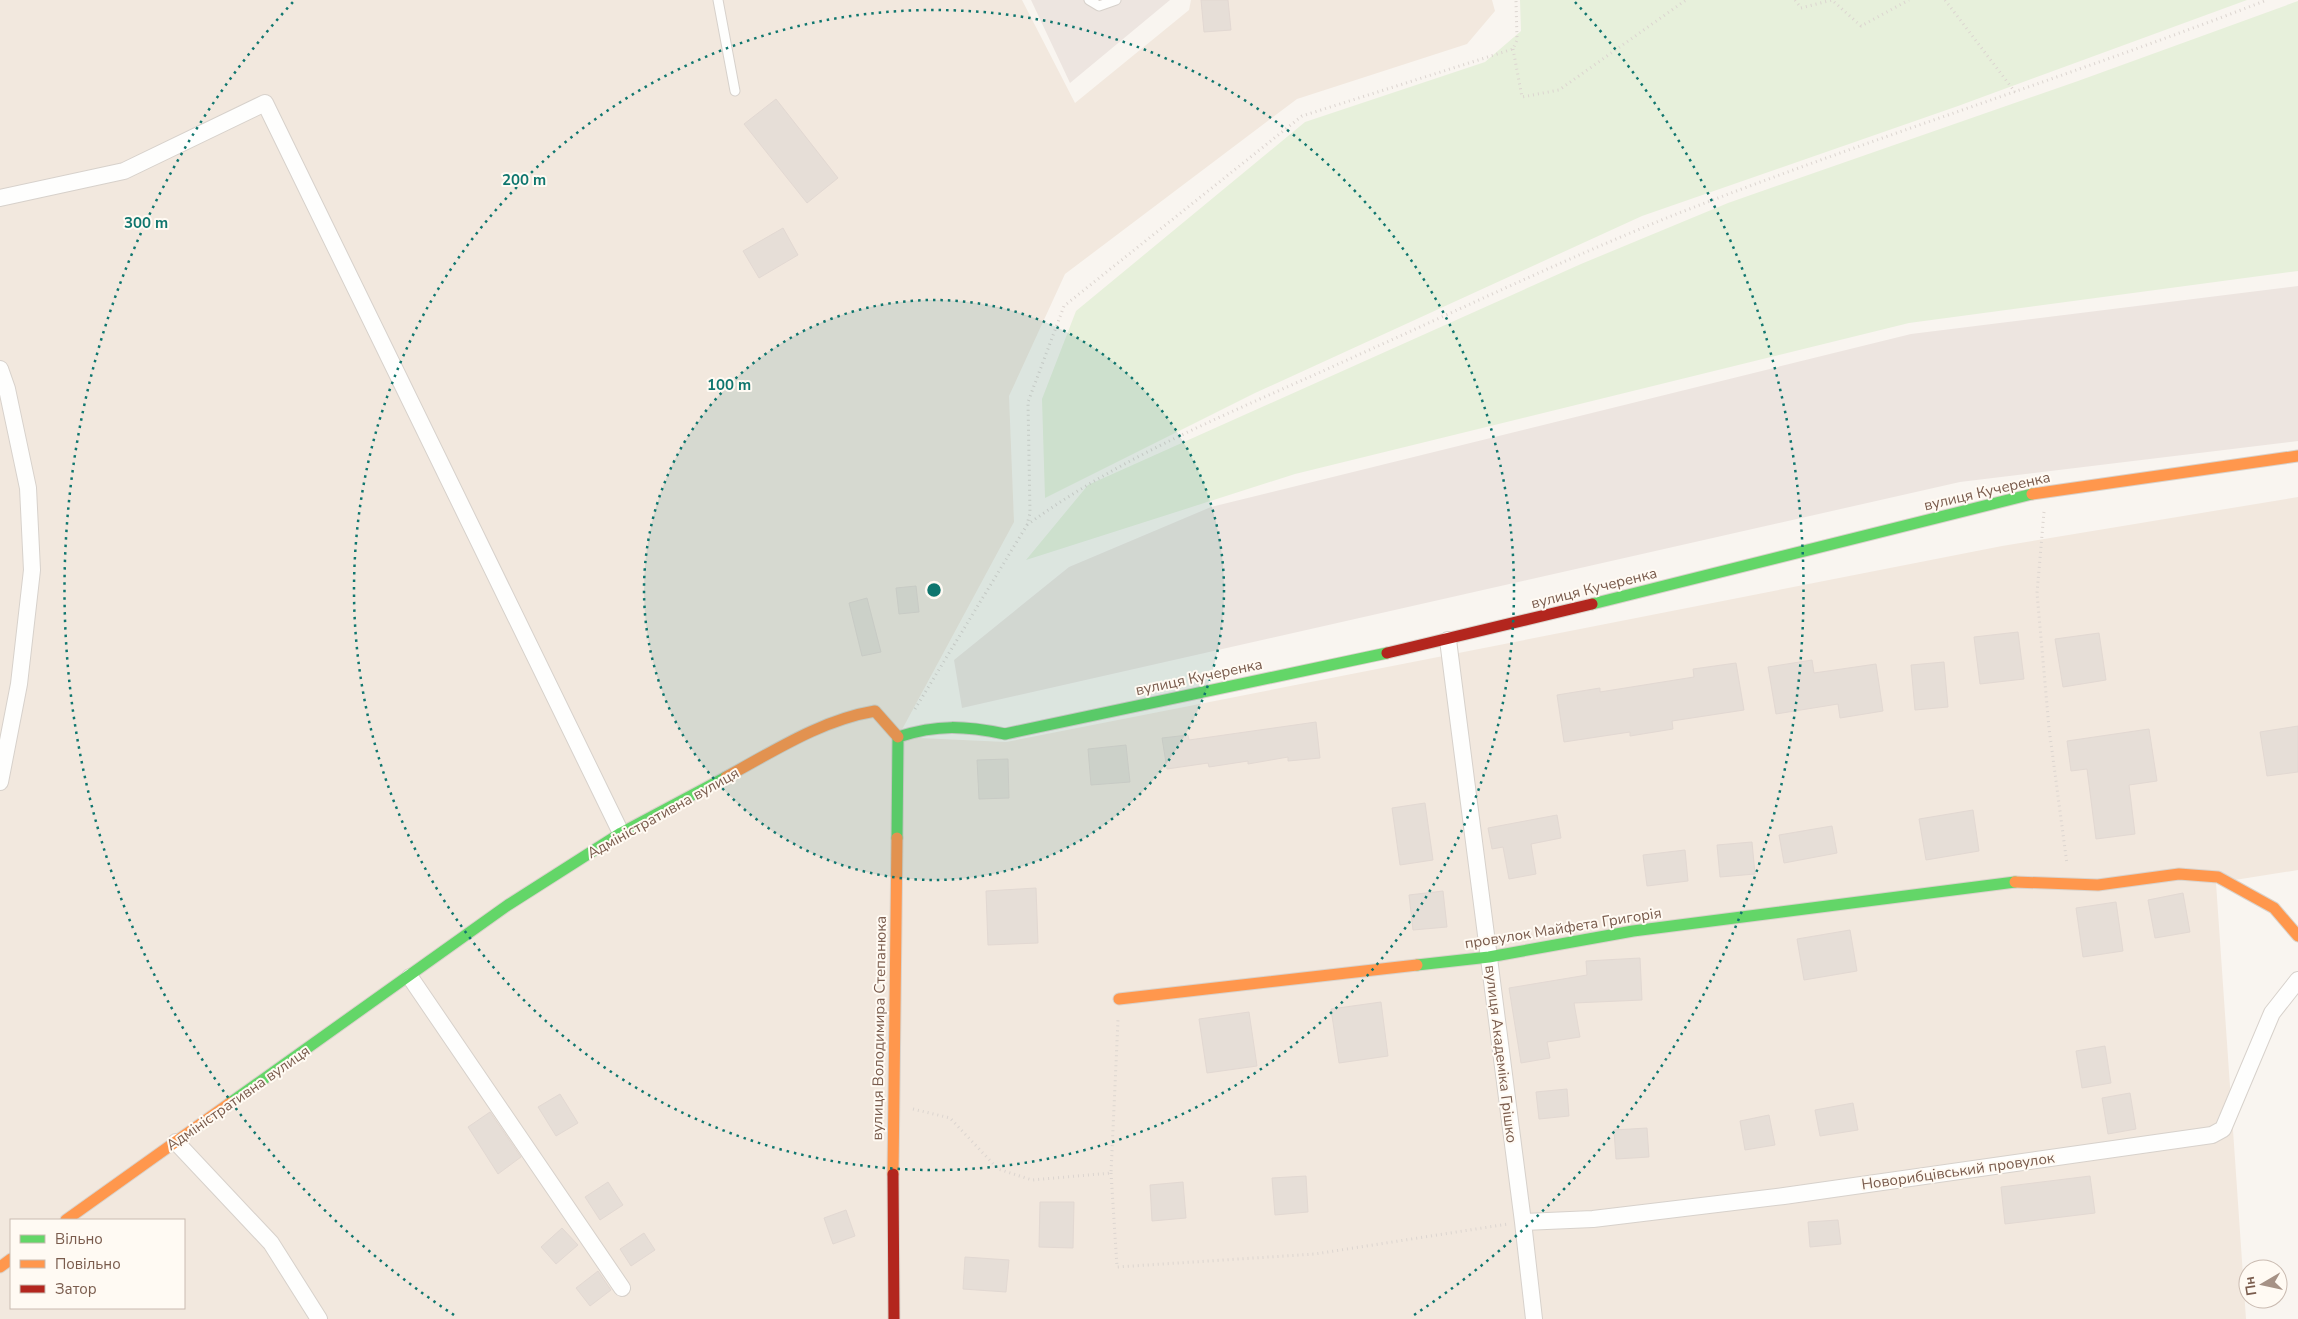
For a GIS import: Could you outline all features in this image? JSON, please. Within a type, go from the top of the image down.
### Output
[{"type":"street","points":[[0,198],[124,170],[265,103],[621,833]]},
{"type":"street","points":[[0,369],[7,389],[28,488],[32,570],[19,684],[0,782]]},
{"type":"street","name":"вулиця Кучеренка","points":[[898,737],[920,729],[957,725],[1004,734],[1448,640],[2045,491],[2298,456]]},
{"type":"street","name":"вулиця Академіка Грішко","points":[[1448,640],[1534,1319]]},
{"type":"street","name":"Адміністративна вулиця","points":[[67,1219],[508,905],[621,833],[825,724],[850,715],[875,711],[898,737]]},
{"type":"street","name":"вулиця Володимира Степанюка","points":[[894,1319],[893,1104],[898,737]]},
{"type":"street","name":"провулок Майфета Григорія","points":[[1119,999],[1489,957],[1633,931],[2010,882],[2098,885],[2179,874],[2218,877],[2274,908],[2298,936]]},
{"type":"street","points":[[410,976],[622,1288]]},
{"type":"street","name":"Новорибцівський провулок","points":[[1523,1222],[1593,1219],[1784,1196],[2212,1135],[2223,1130],[2272,1013],[2298,980]]},
{"type":"street","points":[[176,1142],[272,1243],[319,1319]]},
{"type":"lane","points":[[718,0],[735,91]]},
{"type":"lane","points":[[1089,0],[1100,6],[1116,0]]},
{"type":"path","points":[[1516,0],[1517,40],[1512,49],[1522,97],[1558,90],[1686,0]]},
{"type":"path","points":[[1795,0],[1801,8],[1832,0],[1861,26],[1909,0]]},
{"type":"path","points":[[1945,0],[2015,92]]},
{"type":"path","points":[[1027,525],[1061,500],[1139,455],[1508,287],[1673,216],[2145,47],[2267,0]]},
{"type":"path","points":[[913,712],[1027,525],[1030,513],[1028,402],[1064,306],[1302,116],[1512,49]]},
{"type":"path","points":[[2045,491],[2037,593],[2049,728],[2070,884]]},
{"type":"path","points":[[1119,999],[1111,1173],[1117,1266],[1315,1254],[1523,1222]]},
{"type":"path","points":[[893,1104],[950,1118],[998,1169],[1032,1180],[1111,1173]]},
{"type":"shaded area","points":[[0,0],[1022,0],[1075,103],[1189,10],[1191,0],[1492,0],[1495,11],[1467,44],[1297,99],[1065,274],[1009,396],[1014,522],[898,737],[1006,742],[2002,546],[2298,497],[2298,870],[2216,883],[2242,1259],[2238,1259],[2238,1309],[2245,1309],[2246,1319],[0,1319]]},
{"type":"shaded area","points":[[1031,0],[1170,0],[1070,83]]},
{"type":"shaded area","points":[[2298,286],[2298,441],[1960,482],[962,708],[954,660],[1069,567],[1211,507],[1911,334]]},
{"type":"green space","points":[[1520,0],[2247,0],[1958,106],[1642,216],[1255,393],[1045,498],[1042,399],[1076,311],[1305,122],[1485,62],[1521,31]]},
{"type":"green space","points":[[2298,1],[2298,271],[1909,323],[1295,474],[1026,560],[1088,485],[1581,264],[1728,203],[2078,81]]},
{"type":"building","points":[[1201,0],[1228,0],[1231,30],[1204,32]]},
{"type":"building","points":[[776,99],[838,178],[807,203],[744,124]]},
{"type":"building","points":[[783,228],[798,255],[759,278],[743,251]]},
{"type":"building","points":[[916,586],[919,612],[899,614],[896,588]]},
{"type":"building","points":[[867,598],[881,652],[862,656],[849,603]]},
{"type":"building","points":[[2018,632],[2024,679],[1980,684],[1974,637]]},
{"type":"building","points":[[2099,633],[2106,680],[2063,687],[2055,639]]},
{"type":"building","points":[[1812,660],[1814,673],[1876,664],[1883,711],[1840,718],[1838,704],[1776,714],[1768,667]]},
{"type":"building","points":[[1944,662],[1948,707],[1915,710],[1911,665]]},
{"type":"building","points":[[1736,663],[1744,710],[1672,721],[1673,729],[1630,736],[1630,732],[1564,742],[1557,695],[1600,688],[1600,692],[1694,677],[1693,669]]},
{"type":"building","points":[[1316,722],[1320,758],[1288,761],[1288,757],[1248,764],[1248,761],[1209,767],[1208,763],[1167,769],[1162,738],[1188,735],[1189,740]]},
{"type":"building","points":[[2298,726],[2298,772],[2267,776],[2260,732]]},
{"type":"building","points":[[2149,729],[2157,781],[2129,785],[2135,834],[2096,839],[2087,769],[2071,771],[2067,741]]},
{"type":"building","points":[[1126,745],[1130,782],[1091,785],[1088,749]]},
{"type":"building","points":[[1008,759],[1009,798],[979,799],[977,760]]},
{"type":"building","points":[[1425,803],[1433,860],[1400,865],[1392,808]]},
{"type":"building","points":[[1973,810],[1979,851],[1926,860],[1919,819]]},
{"type":"building","points":[[1557,815],[1561,838],[1531,844],[1536,874],[1509,879],[1503,847],[1492,849],[1488,828]]},
{"type":"building","points":[[1832,826],[1837,853],[1784,863],[1779,835]]},
{"type":"building","points":[[1752,842],[1755,874],[1720,877],[1717,845]]},
{"type":"building","points":[[1685,850],[1688,881],[1647,886],[1643,855]]},
{"type":"building","points":[[1036,888],[1038,943],[988,945],[986,891]]},
{"type":"building","points":[[1443,891],[1447,927],[1413,930],[1409,895]]},
{"type":"building","points":[[2183,893],[2190,932],[2155,938],[2148,900]]},
{"type":"building","points":[[2116,902],[2123,951],[2083,957],[2076,908]]},
{"type":"building","points":[[1850,930],[1857,971],[1804,980],[1797,939]]},
{"type":"building","points":[[1640,958],[1642,1000],[1574,1003],[1580,1037],[1547,1042],[1550,1058],[1521,1063],[1509,988],[1587,975],[1586,961]]},
{"type":"building","points":[[1381,1002],[1388,1056],[1339,1063],[1331,1009]]},
{"type":"building","points":[[1249,1012],[1257,1066],[1207,1073],[1199,1019]]},
{"type":"building","points":[[2105,1046],[2111,1083],[2082,1088],[2076,1051]]},
{"type":"building","points":[[1567,1089],[1569,1116],[1539,1119],[1536,1092]]},
{"type":"building","points":[[2130,1093],[2136,1129],[2108,1134],[2102,1098]]},
{"type":"building","points":[[560,1094],[578,1123],[556,1136],[538,1107]]},
{"type":"building","points":[[1853,1103],[1858,1130],[1820,1136],[1815,1110]]},
{"type":"building","points":[[490,1112],[521,1157],[498,1174],[468,1127]]},
{"type":"building","points":[[1769,1115],[1775,1145],[1745,1150],[1740,1121]]},
{"type":"building","points":[[1647,1128],[1649,1157],[1616,1159],[1614,1130]]},
{"type":"building","points":[[1306,1176],[1308,1212],[1275,1215],[1272,1178]]},
{"type":"building","points":[[2090,1176],[2095,1213],[2005,1224],[2001,1187]]},
{"type":"building","points":[[608,1182],[623,1205],[600,1220],[585,1197]]},
{"type":"building","points":[[1183,1182],[1186,1218],[1152,1221],[1150,1185]]},
{"type":"building","points":[[1040,1202],[1074,1202],[1073,1248],[1039,1247]]},
{"type":"building","points":[[846,1210],[855,1236],[833,1244],[824,1218]]},
{"type":"building","points":[[1838,1220],[1841,1244],[1810,1247],[1808,1222]]},
{"type":"building","points":[[562,1228],[578,1245],[556,1264],[541,1247]]},
{"type":"building","points":[[644,1233],[655,1250],[631,1266],[620,1249]]},
{"type":"building","points":[[965,1257],[1009,1260],[1006,1292],[963,1289]]},
{"type":"building","points":[[598,1271],[611,1290],[590,1306],[576,1288]]},
{"type":"traffic: fast","points":[[1592,604],[2032,494]]},
{"type":"traffic: fast","points":[[898,737],[939,728],[977,729],[1005,734],[1387,653]]},
{"type":"traffic: fast","points":[[897,838],[898,737]]},
{"type":"traffic: fast","points":[[230,1103],[508,905],[621,833],[726,777]]},
{"type":"traffic: fast","points":[[1417,965],[1489,957],[1633,931],[2015,882]]},
{"type":"traffic: slow","points":[[2032,494],[2298,456]]},
{"type":"traffic: slow","points":[[726,777],[798,738],[836,721],[855,715],[875,711],[898,737]]},
{"type":"traffic: slow","points":[[893,1174],[897,838]]},
{"type":"traffic: slow","points":[[2015,882],[2098,885],[2179,874],[2218,877],[2274,908],[2298,936]]},
{"type":"traffic: slow","points":[[1119,999],[1417,965]]},
{"type":"traffic: slow","points":[[67,1219],[230,1103]]},
{"type":"traffic: slow","points":[[0,1267],[10,1260]]},
{"type":"traffic: jam","points":[[1387,653],[1592,604]]},
{"type":"traffic: jam","points":[[893,1174],[894,1319]]}]
